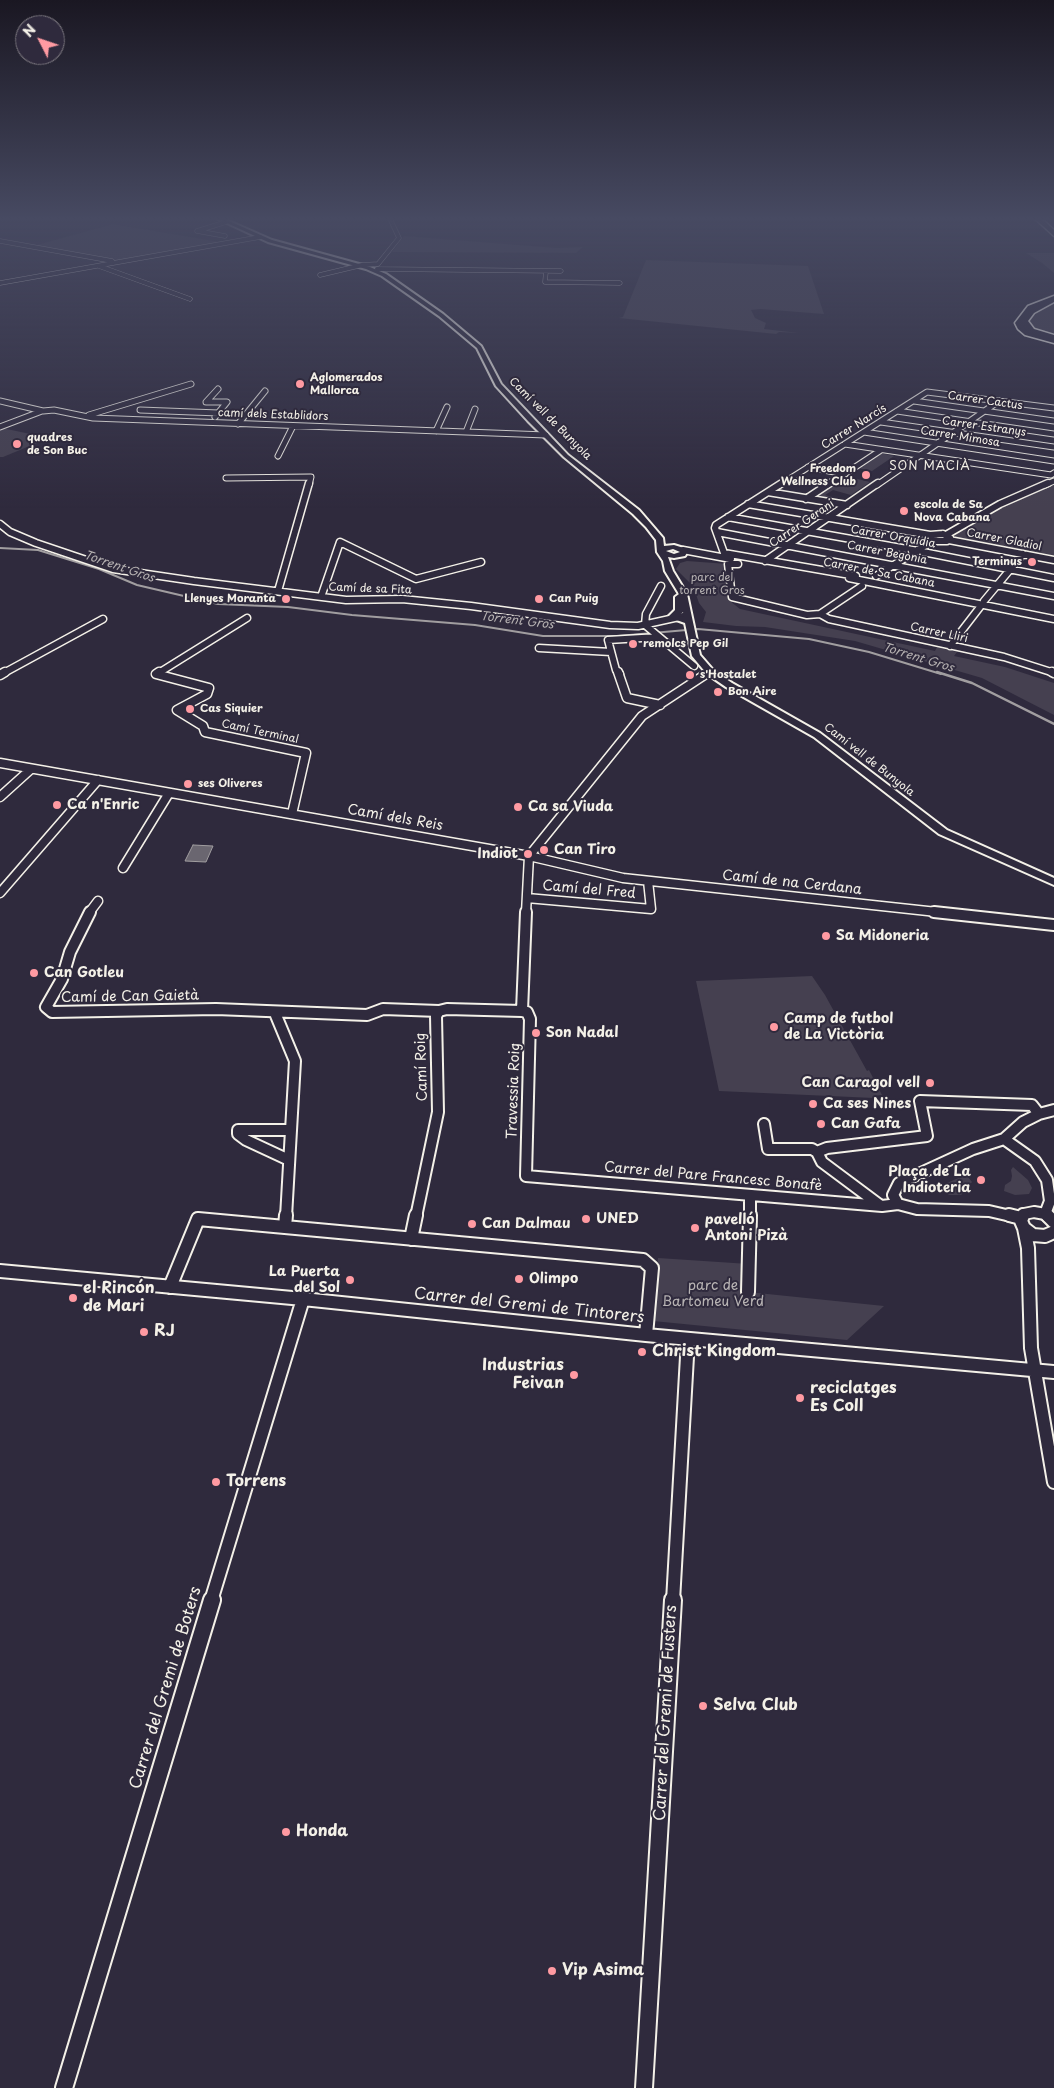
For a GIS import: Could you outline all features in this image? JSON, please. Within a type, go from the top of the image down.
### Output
[{"type":"highway","points":[[1027,314],[1022,319],[1022,326],[1028,331],[1054,340]]},
{"type":"highway","points":[[1029,314],[1024,321],[1026,326],[1033,332],[1054,340]]},
{"type":"street","name":"Camí vell de Bunyola","points":[[440,314],[479,348],[502,390],[566,456],[636,512],[660,540],[674,547],[677,555],[669,572],[683,594],[690,635],[696,656],[710,672],[728,685],[818,735],[943,832],[1054,882]]},
{"type":"street","points":[[85,417],[191,384]]},
{"type":"street","points":[[210,423],[228,402],[206,402],[218,389]]},
{"type":"street","points":[[238,424],[265,391]]},
{"type":"street","name":"Carrer Narcís","points":[[717,532],[716,524],[930,392],[999,401]]},
{"type":"street","name":"camí dels Establidors","points":[[0,401],[43,411],[54,410],[85,417],[546,435]]},
{"type":"street","name":"Carrer Cactus","points":[[914,401],[1054,421]]},
{"type":"street","points":[[999,401],[1054,408]]},
{"type":"street","name":"Carrer Gerani","points":[[764,564],[788,545],[999,401]]},
{"type":"street","points":[[436,431],[447,407]]},
{"type":"street","points":[[466,432],[475,409]]},
{"type":"street","points":[[140,410],[219,413]]},
{"type":"street","points":[[0,427],[43,411]]},
{"type":"street","points":[[897,411],[1052,432]]},
{"type":"street","name":"Carrer Estranys","points":[[881,422],[1054,447]]},
{"type":"street","points":[[278,456],[293,426]]},
{"type":"street","name":"Carrer Mimosa","points":[[864,432],[1054,461]]},
{"type":"street","points":[[1013,455],[1052,432]]},
{"type":"street","points":[[845,444],[1053,477]]},
{"type":"street","points":[[806,499],[882,450]]},
{"type":"street","points":[[808,467],[845,474]]},
{"type":"street","points":[[226,478],[311,477],[278,591]]},
{"type":"street","points":[[717,532],[724,553],[728,555],[764,564],[852,578],[876,576],[918,551],[936,534],[948,537],[1000,504],[1053,477]]},
{"type":"street","points":[[768,492],[847,505]]},
{"type":"street","points":[[748,504],[932,538]]},
{"type":"street","name":"Carrer Orquídia","points":[[728,517],[918,551],[1054,578]]},
{"type":"street","name":"Camí de sa Fita","points":[[0,524],[10,532],[36,543],[114,569],[194,581],[346,600],[402,599],[527,613],[610,625],[647,626],[672,617]]},
{"type":"street","name":"Carrer Begònia","points":[[717,532],[1054,596]]},
{"type":"street","name":"Carrer Gladiol","points":[[948,537],[1054,560]]},
{"type":"street","name":"Camí vell de Bunyola","points":[[660,540],[661,551],[677,555]]},
{"type":"street","points":[[321,597],[340,542],[416,579],[481,562]]},
{"type":"street","points":[[661,551],[665,548],[674,547]]},
{"type":"street","name":"Carrer de Sa Cabana","points":[[677,555],[699,554],[887,583],[1054,619]]},
{"type":"street","points":[[950,646],[1023,554]]},
{"type":"street","name":"Carrer Lliri","points":[[742,564],[728,564],[732,597],[807,615],[820,614],[829,620],[1004,657],[1054,673]]},
{"type":"street","points":[[876,576],[887,583],[1054,619]]},
{"type":"street","points":[[852,578],[862,586],[982,604]]},
{"type":"street","points":[[878,587],[887,583]]},
{"type":"street","points":[[661,586],[646,614],[647,626],[694,666]]},
{"type":"street","points":[[820,614],[862,586]]},
{"type":"street","points":[[672,617],[678,611],[679,598],[683,594]]},
{"type":"street","points":[[672,617],[688,618]]},
{"type":"street","name":"Camí Terminal","points":[[247,618],[156,674],[210,688],[206,694],[177,710],[203,726],[205,732],[306,753],[292,814]]},
{"type":"street","points":[[0,674],[103,620]]},
{"type":"street","points":[[658,637],[608,640],[627,698],[660,705]]},
{"type":"street","points":[[539,648],[611,652]]},
{"type":"street","points":[[285,1227],[295,1061],[275,1013],[367,1015],[382,1009],[522,1011],[529,856],[642,716],[710,672]]},
{"type":"street","name":"Camí dels Reis","points":[[0,763],[529,856]]},
{"type":"street","points":[[0,797],[31,769]]},
{"type":"street","points":[[0,892],[98,780]]},
{"type":"street","points":[[123,868],[169,793]]},
{"type":"street","name":"Camí de na Cerdana","points":[[529,856],[602,874],[648,881],[1054,925]]},
{"type":"street","name":"Camí del Fred","points":[[527,898],[651,909],[648,881]]},
{"type":"street","name":"Camí de Can Gaietà","points":[[98,901],[85,918],[76,943],[70,952],[62,979],[46,1007],[52,1012],[216,1009],[275,1013]]},
{"type":"street","name":"Camí Roig","points":[[411,1239],[438,1112],[436,1016],[439,1011]]},
{"type":"street","name":"Travessia Roig","points":[[522,1011],[528,1012],[530,1019],[526,1176]]},
{"type":"street","points":[[818,1152],[827,1148],[927,1136],[920,1101],[1032,1105],[1039,1114]]},
{"type":"street","points":[[898,1204],[893,1195],[899,1183],[973,1149],[1004,1139],[1023,1122],[1039,1114],[1054,1110]]},
{"type":"street","points":[[764,1124],[768,1148],[812,1149],[818,1152],[822,1162],[882,1206]]},
{"type":"street","points":[[289,1160],[246,1140],[238,1134],[238,1130],[290,1130]]},
{"type":"street","points":[[1004,1139],[1035,1162],[1047,1180],[1051,1218],[1028,1212],[1022,1223],[1028,1248],[1031,1348],[1054,1482]]},
{"type":"street","name":"Carrer del Pare Francesc Bonafè","points":[[526,1176],[882,1206],[898,1204],[918,1209],[989,1211],[1022,1223]]},
{"type":"street","points":[[748,1292],[750,1195]]},
{"type":"street","points":[[170,1287],[198,1219],[643,1260],[652,1268],[646,1335]]},
{"type":"street","points":[[1022,1223],[1033,1235],[1051,1235]]},
{"type":"street","points":[[1028,1248],[1051,1235]]},
{"type":"street","name":"Carrer del Gremi de Tintorers","points":[[0,1271],[303,1299],[646,1335],[1054,1372]]},
{"type":"street","name":"Carrer del Gremi de Boters","points":[[64,2088],[303,1299]]},
{"type":"street","name":"Carrer del Gremi de Fusters","points":[[644,2088],[688,1339]]},
{"type":"green space","points":[[624,314],[753,314],[755,318],[766,323],[764,329],[799,333],[779,332],[776,334],[619,318]]},
{"type":"green space","points":[[1032,314],[1054,314],[1054,337],[1030,328],[1027,318]]},
{"type":"green space","name":"quadres de Son Buc","points":[[0,428],[2,428],[49,438],[0,457]]},
{"type":"green space","points":[[879,453],[894,456],[872,471],[858,468]]},
{"type":"green space","points":[[845,476],[870,482],[851,495],[833,490],[825,495],[832,497],[828,500],[813,497]]},
{"type":"green space","points":[[1054,482],[1054,558],[958,539],[952,535],[957,531],[963,531],[1000,507]]},
{"type":"green space","name":"parc del torrent Gros","points":[[687,561],[728,564],[732,597],[730,601],[740,609],[935,651],[937,647],[957,652],[954,656],[1005,667],[1054,683],[1054,715],[982,678],[855,641],[765,627],[703,622],[706,612],[699,603],[693,586],[676,569],[680,563]]},
{"type":"green space","name":"Camp de futbol de La Victòria","points":[[812,976],[825,995],[882,1095],[873,1096],[874,1098],[719,1091],[696,981]]},
{"type":"green space","points":[[1013,1167],[1028,1180],[1032,1188],[1029,1194],[1015,1195],[1004,1191],[1005,1185],[1011,1181],[1011,1170]]},
{"type":"green space","points":[[961,1177],[968,1177],[972,1182],[961,1195],[949,1195],[940,1189],[942,1185]]},
{"type":"green space","name":"parc de Bartomeu Verd","points":[[658,1258],[749,1264],[748,1292],[884,1306],[847,1340],[653,1321]]},
{"type":"shaded area","points":[[193,845],[213,846],[206,862],[185,861]]},
{"type":"waterway","name":"Torrent Gros","points":[[0,548],[38,550],[99,569],[137,585],[218,604],[288,607],[352,615],[475,625],[543,636],[618,636],[698,629],[809,639],[869,652],[941,674]]},
{"type":"waterway","name":"Torrent Gros","points":[[937,672],[972,683],[1054,724]]},
{"type":"place","name":"Aglomerados Mallorca","points":[[300,384]]},
{"type":"place","name":"quadres de Son Buc","points":[[17,444]]},
{"type":"place","name":"Freedom Wellness Club","points":[[866,475]]},
{"type":"place","name":"escola de Sa Nova Cabana","points":[[904,511]]},
{"type":"place","name":"Terminus","points":[[1032,562]]},
{"type":"place","name":"Llenyes Moranta","points":[[286,599]]},
{"type":"place","name":"Can Puig","points":[[539,599]]},
{"type":"place","name":"remolcs Pep Gil","points":[[633,644]]},
{"type":"place","name":"s'Hostalet","points":[[690,675]]},
{"type":"place","name":"Bon Aire","points":[[718,692]]},
{"type":"place","name":"Cas Siquier","points":[[190,709]]},
{"type":"place","name":"ses Oliveres","points":[[188,784]]},
{"type":"place","name":"Ca n'Enric","points":[[57,805]]},
{"type":"place","name":"Ca sa Viuda","points":[[518,807]]},
{"type":"place","name":"Can Tiro","points":[[544,850]]},
{"type":"place","name":"Indiot","points":[[528,854]]},
{"type":"place","name":"Sa Midoneria","points":[[826,936]]},
{"type":"place","name":"Can Gotleu","points":[[34,973]]},
{"type":"place","name":"Camp de futbol de La Victòria","points":[[774,1027]]},
{"type":"place","name":"Son Nadal","points":[[536,1033]]},
{"type":"place","name":"Can Caragol vell","points":[[930,1083]]},
{"type":"place","name":"Ca ses Nines","points":[[813,1104]]},
{"type":"place","name":"Can Gafa","points":[[821,1124]]},
{"type":"place","name":"Plaça de La Indioteria","points":[[981,1180]]},
{"type":"place","name":"UNED","points":[[586,1219]]},
{"type":"place","name":"Can Dalmau","points":[[472,1224]]},
{"type":"place","name":"pavelló Antoni Pizà","points":[[695,1228]]},
{"type":"place","name":"Olimpo","points":[[519,1279]]},
{"type":"place","name":"La Puerta del Sol","points":[[350,1280]]},
{"type":"place","name":"el Rincón de Mari","points":[[73,1298]]},
{"type":"place","name":"RJ","points":[[144,1332]]},
{"type":"place","name":"Christ Kingdom","points":[[642,1352]]},
{"type":"place","name":"Industrias Feivan","points":[[574,1375]]},
{"type":"place","name":"reciclatges Es Coll","points":[[800,1398]]},
{"type":"place","name":"Torrens","points":[[216,1482]]},
{"type":"place","name":"Selva Club","points":[[703,1706]]},
{"type":"place","name":"Honda","points":[[286,1832]]},
{"type":"place","name":"Vip Asima","points":[[552,1971]]},
{"type":"district","name":"SON MACIÀ","points":[[930,467]]}]
